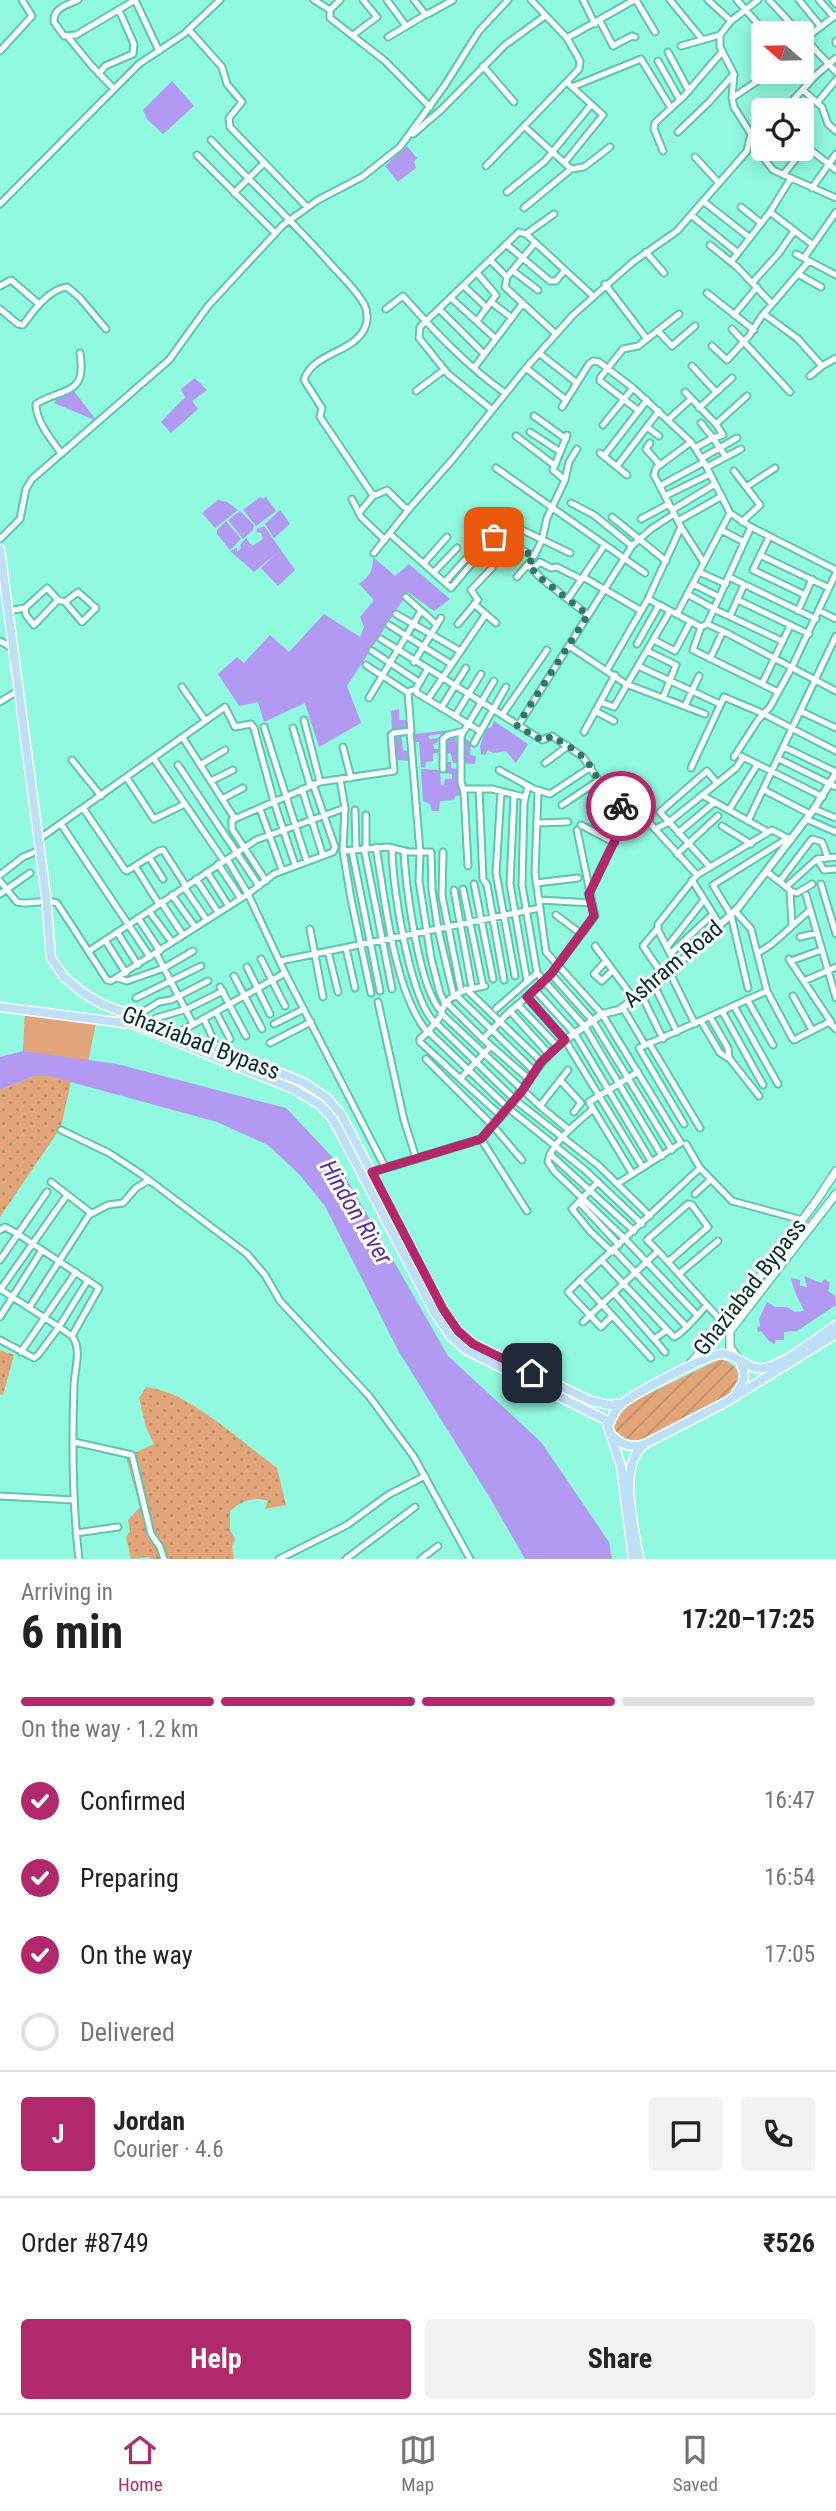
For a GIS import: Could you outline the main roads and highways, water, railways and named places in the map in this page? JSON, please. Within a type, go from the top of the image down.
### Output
[{"type":"highway","name":"Ghaziabad Bypass","points":[[0,549],[3,599],[8,611],[39,839],[51,958],[64,978],[99,1002],[303,1082],[326,1097],[341,1114],[443,1309],[458,1331],[473,1344],[590,1401],[609,1405],[623,1403]]},
{"type":"highway","points":[[93,1018],[99,1002]]},
{"type":"highway","name":"Ghaziabad Bypass","points":[[0,1007],[132,1024],[293,1090],[318,1104],[333,1119],[433,1312],[451,1337],[466,1350],[600,1417],[609,1425]]},
{"type":"highway","points":[[633,1559],[621,1466],[609,1425],[615,1411],[637,1393],[716,1355],[733,1356],[753,1369],[765,1368],[777,1364],[836,1325]]},
{"type":"highway","points":[[639,1559],[628,1474],[635,1453],[645,1444],[726,1402],[836,1334]]},
{"type":"highway","points":[[726,1402],[743,1386],[744,1372],[740,1361]]},
{"type":"highway","points":[[612,1435],[622,1444],[631,1447],[645,1444]]},
{"type":"main road","name":"Ghaziabad Bypass","points":[[686,1368],[724,1324],[836,1171]]},
{"type":"main road","name":"Ghaziabad Bypass","points":[[740,1361],[730,1347],[730,1331],[836,1194]]},
{"type":"water","points":[[172,81],[194,106],[163,134],[147,119],[143,110]]},
{"type":"water","points":[[407,146],[417,158],[414,162],[416,168],[398,182],[385,166]]},
{"type":"water","points":[[195,378],[207,390],[192,401],[198,409],[171,433],[161,422],[185,397],[181,389]]},
{"type":"water","points":[[73,390],[97,421],[54,403],[59,396]]},
{"type":"water","points":[[265,496],[276,511],[256,526],[243,510]]},
{"type":"water","points":[[218,500],[227,502],[238,510],[215,528],[202,513]]},
{"type":"water","points":[[280,510],[290,524],[274,538],[265,524]]},
{"type":"water","points":[[240,511],[254,525],[253,530],[243,539],[228,520]]},
{"type":"water","points":[[226,521],[241,539],[230,550],[217,534],[217,530]]},
{"type":"water","points":[[264,526],[295,570],[278,586],[261,568],[277,553],[254,572],[230,551],[237,548],[237,552],[246,538],[252,546],[263,539],[261,533],[256,532]]},
{"type":"water","points":[[373,557],[395,576],[409,564],[450,599],[434,611],[408,592],[347,686],[361,723],[319,747],[305,703],[264,722],[258,702],[239,706],[218,674],[237,657],[244,663],[270,635],[289,652],[324,614],[360,637],[364,627],[360,617],[374,600],[359,584],[370,573]]},
{"type":"water","points":[[399,709],[399,720],[407,720],[411,727],[392,731],[391,711]]},
{"type":"water","points":[[494,721],[528,744],[516,763],[506,751],[493,753],[488,750],[485,755],[481,754],[480,746],[486,729],[492,727]]},
{"type":"water","points":[[453,730],[428,736],[430,739],[439,738],[437,743],[433,744],[434,749],[439,749],[438,753],[433,753],[433,761],[426,762],[425,768],[421,767],[419,742],[414,742],[414,734]]},
{"type":"water","points":[[401,734],[403,750],[412,752],[412,761],[397,760],[391,735]]},
{"type":"water","points":[[455,736],[459,756],[462,757],[464,737],[471,743],[470,755],[476,756],[475,764],[453,763],[451,754],[444,752],[444,739]]},
{"type":"water","points":[[445,762],[451,762],[451,768],[462,766],[461,795],[455,796],[454,800],[440,801],[439,811],[432,811],[430,804],[423,801],[421,769],[440,770],[443,786],[445,779],[452,779],[452,774],[444,773]]},
{"type":"water","name":"Hindon River","points":[[23,1051],[117,1064],[286,1108],[337,1162],[448,1356],[541,1442],[609,1542],[612,1559],[525,1559],[399,1352],[325,1206],[299,1174],[268,1145],[217,1122],[49,1076],[34,1076],[0,1090],[0,1057]]},
{"type":"water","points":[[804,1276],[821,1283],[825,1279],[830,1283],[828,1291],[835,1296],[836,1305],[797,1331],[784,1332],[784,1340],[776,1340],[774,1344],[761,1331],[758,1332],[759,1319],[767,1302],[795,1312],[804,1311],[791,1278],[800,1280],[800,1286],[807,1287]]}]
